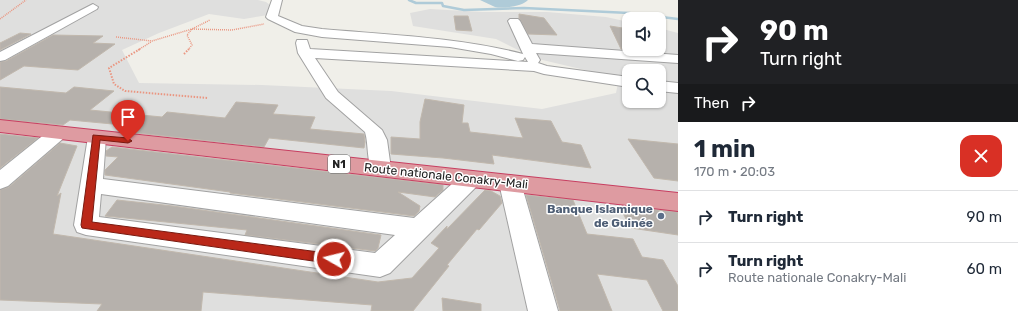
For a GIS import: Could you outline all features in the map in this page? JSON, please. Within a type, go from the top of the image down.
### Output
[{"type":"highway","name":"Route nationale Conakry-Mali","points":[[0,126],[678,202]]},
{"type":"street","points":[[277,0],[272,17],[299,29],[322,33],[450,43],[492,50],[535,64],[544,70],[622,81]]},
{"type":"street","points":[[2,55],[93,7]]},
{"type":"street","points":[[514,21],[535,64]]},
{"type":"street","points":[[299,29],[305,53],[332,94],[373,130],[377,140],[381,169]]},
{"type":"street","points":[[527,48],[678,59]]},
{"type":"street","points":[[305,53],[535,64]]},
{"type":"street","points":[[666,87],[678,88]]},
{"type":"street","points":[[0,181],[58,133]]},
{"type":"street","points":[[96,137],[86,225],[380,266],[471,179]]},
{"type":"street","points":[[510,183],[543,311]]},
{"type":"street","points":[[91,185],[419,228]]},
{"type":"path","points":[[0,19],[26,0]]},
{"type":"path","points":[[208,98],[125,91],[114,84],[109,68],[152,41],[192,29],[210,20]]},
{"type":"path","points":[[192,29],[232,30],[264,23],[276,24],[284,22]]},
{"type":"path","points":[[184,54],[192,45],[187,35],[192,29]]},
{"type":"path","points":[[116,37],[152,41]]},
{"type":"shaded area","points":[[0,0],[258,0],[266,2],[280,13],[244,19],[209,14],[159,33],[122,50],[139,83],[262,85],[391,91],[542,109],[616,93],[619,78],[534,58],[496,39],[413,26],[410,13],[430,9],[483,12],[547,12],[606,17],[622,20],[622,56],[666,56],[666,30],[678,33],[678,311],[0,311]]},
{"type":"water","points":[[480,0],[528,0],[517,5],[503,8],[495,7]]},
{"type":"building","points":[[519,14],[544,18],[557,35],[528,34],[519,18]]},
{"type":"building","points":[[454,16],[468,16],[472,31],[456,30]]},
{"type":"building","points":[[610,26],[622,28],[621,49]]},
{"type":"building","points":[[20,33],[31,34],[0,50],[0,43]]},
{"type":"building","points":[[53,35],[103,36],[93,43],[115,44],[78,70],[24,66],[0,80],[0,62],[6,61]]},
{"type":"building","points":[[0,87],[66,93],[74,87],[114,91],[90,110],[162,117],[167,112],[225,118],[236,102],[278,105],[273,114],[315,117],[310,129],[364,134],[365,142],[364,148],[269,138],[264,147],[128,132],[134,126],[70,120],[63,125],[0,119]]},
{"type":"building","points":[[425,99],[464,105],[462,123],[468,123],[470,132],[523,138],[515,118],[551,121],[562,142],[581,145],[591,168],[492,155],[494,164],[391,154],[391,137],[420,139],[420,122]]},
{"type":"building","points":[[0,134],[38,138],[0,168]]},
{"type":"building","points":[[628,139],[678,144],[678,181],[654,178]]},
{"type":"building","points":[[60,143],[77,146],[57,196],[61,193],[53,234],[378,282],[412,278],[439,248],[431,243],[447,226],[447,229],[485,190],[491,191],[500,196],[502,203],[479,230],[477,229],[447,265],[449,266],[413,311],[371,311],[372,305],[203,292],[201,311],[97,311],[102,304],[0,300],[0,190],[9,187]]},
{"type":"building","points":[[112,147],[443,185],[443,190],[435,197],[398,192],[420,206],[419,211],[414,216],[230,193],[105,175],[105,170],[118,157],[106,156],[106,151]]},
{"type":"building","points":[[526,195],[573,200],[587,234],[633,239],[642,257],[663,260],[678,286],[678,311],[663,311],[647,280],[597,274],[612,311],[560,311]]},
{"type":"building","points":[[117,200],[173,206],[381,235],[378,248],[375,251],[245,235],[247,230],[105,216]]},
{"type":"building","points":[[619,206],[678,212],[678,235],[631,228]]},
{"type":"building","points":[[442,298],[481,304],[481,311],[443,311]]},
{"type":"waterway","points":[[409,0],[416,3],[442,3],[443,6],[464,10],[524,8],[629,13],[678,19]]},
{"type":"place","name":"Banque Islamique de Guinée","points":[[661,216]]},
{"type":"route","points":[[128,141],[96,137],[86,225],[334,259]]}]
